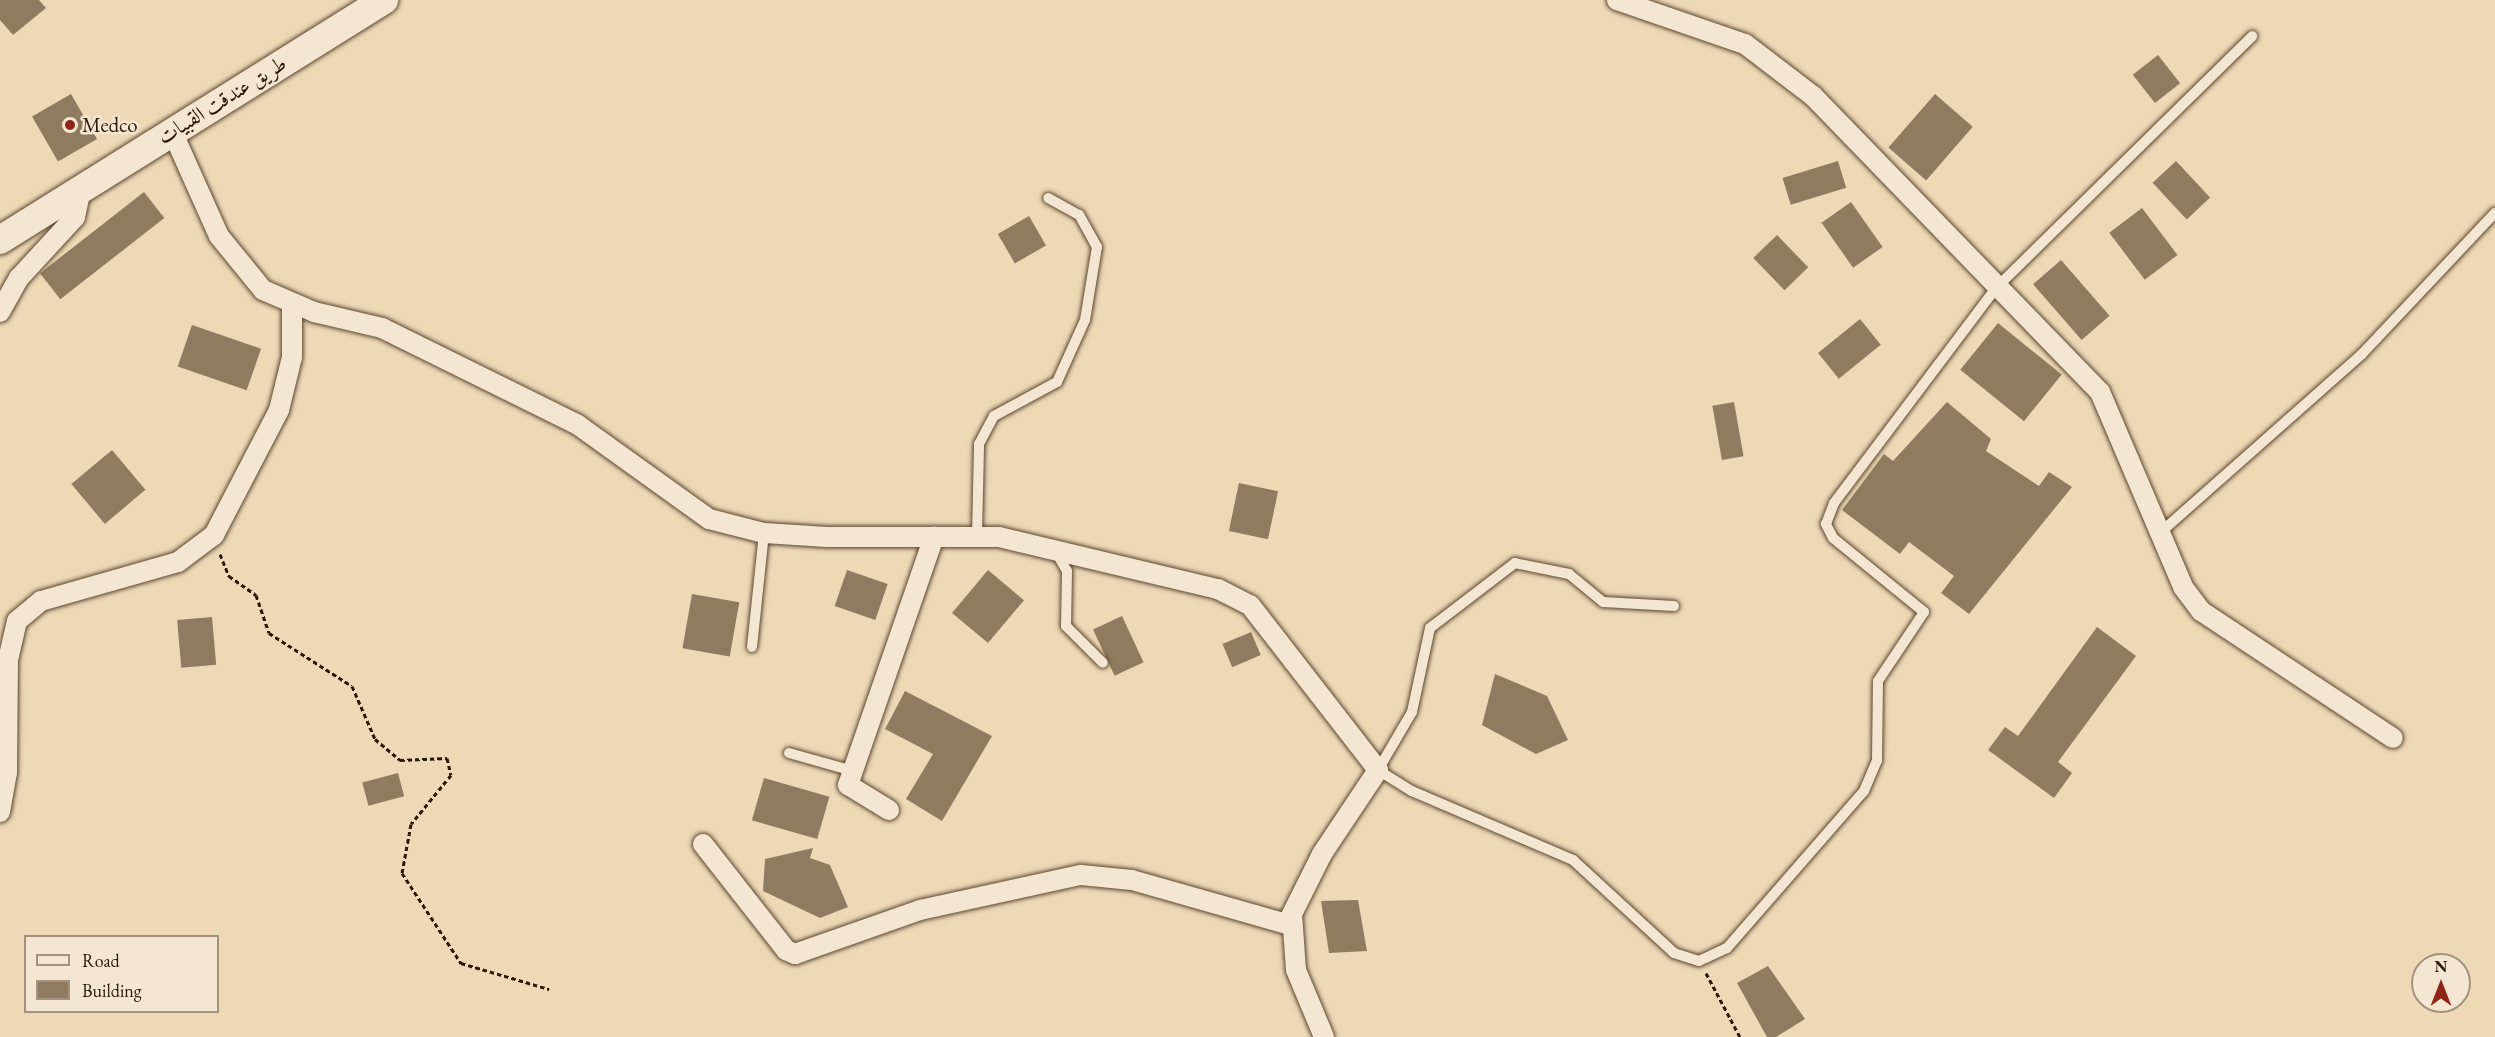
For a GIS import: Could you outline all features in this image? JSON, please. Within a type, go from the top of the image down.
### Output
[{"type":"main road","name":"طريق عندقت القبيات","points":[[0,240],[172,130],[384,0]]},
{"type":"street","points":[[1617,0],[1727,37],[1776,64],[2100,392],[2183,587],[2210,620],[2393,738]]},
{"type":"street","points":[[172,130],[201,201],[238,264],[263,290],[292,304],[391,333],[585,429],[693,511],[764,533],[978,535],[1218,589],[1250,605],[1378,770],[1303,886],[1290,925],[1296,970],[1324,1037]]},
{"type":"street","points":[[0,312],[19,278],[75,217],[81,189]]},
{"type":"street","points":[[0,812],[7,772],[8,660],[17,621],[41,601],[178,562],[214,535],[279,410],[292,357],[292,304]]},
{"type":"street","points":[[890,810],[848,785],[934,536]]},
{"type":"street","points":[[703,844],[786,950],[795,954],[920,910],[1081,875],[1132,880],[1290,925]]},
{"type":"lane","points":[[1674,606],[1603,602],[1569,574],[1515,563],[1430,628],[1412,712],[1378,770],[1412,790],[1572,860],[1674,953],[1699,961],[1727,948],[1814,854],[1873,776],[1875,690],[1924,612],[1833,538],[1826,524],[1834,503],[1997,287],[2252,36]]},
{"type":"lane","points":[[978,535],[979,444],[994,416],[1057,382],[1085,320],[1097,247],[1079,215],[1048,198]]},
{"type":"lane","points":[[2161,532],[2362,354],[2495,213]]},
{"type":"lane","points":[[752,647],[764,533]]},
{"type":"lane","points":[[1056,552],[1067,571],[1066,626],[1103,663]]},
{"type":"lane","points":[[789,753],[853,771]]},
{"type":"path","points":[[214,535],[229,576],[256,596],[269,633],[352,686],[375,739],[400,760],[447,758],[451,775],[411,824],[402,873],[461,963],[549,989]]},
{"type":"path","points":[[1699,961],[1740,1037]]},
{"type":"building","points":[[0,0],[39,0],[46,8],[13,35],[0,20]]},
{"type":"building","points":[[2158,55],[2180,83],[2155,103],[2133,75]]},
{"type":"building","points":[[71,94],[97,139],[58,162],[32,117]]},
{"type":"building","points":[[1935,94],[1973,127],[1926,180],[1888,148]]},
{"type":"building","points":[[1838,161],[1846,188],[1791,205],[1783,178]]},
{"type":"building","points":[[2176,161],[2210,198],[2187,219],[2153,183]]},
{"type":"building","points":[[144,192],[164,218],[60,299],[40,273]]},
{"type":"building","points":[[1851,202],[1883,247],[1853,268],[1822,223]]},
{"type":"building","points":[[2142,208],[2178,255],[2145,280],[2109,233]]},
{"type":"building","points":[[1029,216],[1046,245],[1015,263],[998,234]]},
{"type":"building","points":[[1777,235],[1808,267],[1785,290],[1753,258]]},
{"type":"building","points":[[2061,260],[2110,316],[2082,340],[2033,284]]},
{"type":"building","points":[[1860,319],[1881,345],[1839,379],[1818,353]]},
{"type":"building","points":[[1998,323],[2062,375],[2024,421],[1960,370]]},
{"type":"building","points":[[192,325],[261,349],[247,390],[178,367]]},
{"type":"building","points":[[1734,402],[1744,456],[1722,460],[1712,406]]},
{"type":"building","points":[[1947,402],[1991,439],[1986,451],[2039,486],[2049,472],[2072,487],[1969,614],[1941,593],[1954,576],[1909,542],[1900,554],[1842,510],[1884,454],[1893,461]]},
{"type":"building","points":[[112,450],[145,490],[105,524],[71,484]]},
{"type":"building","points":[[1239,483],[1278,491],[1268,539],[1229,531]]},
{"type":"building","points":[[847,570],[888,584],[875,620],[835,606]]},
{"type":"building","points":[[988,570],[1024,600],[988,643],[952,613]]},
{"type":"building","points":[[692,594],[739,602],[730,656],[682,648]]},
{"type":"building","points":[[1122,616],[1144,662],[1115,676],[1093,630]]},
{"type":"building","points":[[212,617],[216,665],[181,668],[177,620]]},
{"type":"building","points":[[2097,627],[2136,656],[2058,762],[2072,773],[2054,798],[1988,750],[2005,727],[2018,736]]},
{"type":"building","points":[[1251,632],[1261,655],[1232,667],[1222,644]]},
{"type":"building","points":[[1495,674],[1547,696],[1568,740],[1536,754],[1482,725]]},
{"type":"building","points":[[905,691],[992,736],[942,821],[906,799],[933,754],[885,729]]},
{"type":"building","points":[[398,773],[404,796],[368,806],[362,783]]},
{"type":"building","points":[[764,778],[829,797],[817,839],[752,820]]},
{"type":"building","points":[[813,848],[810,858],[830,865],[848,907],[820,918],[763,891],[765,859]]},
{"type":"building","points":[[1358,900],[1367,951],[1329,953],[1321,901]]},
{"type":"building","points":[[1768,966],[1805,1019],[1776,1037],[1767,1037],[1737,983]]},
{"type":"place","name":"Medco","points":[[70,125]]}]
